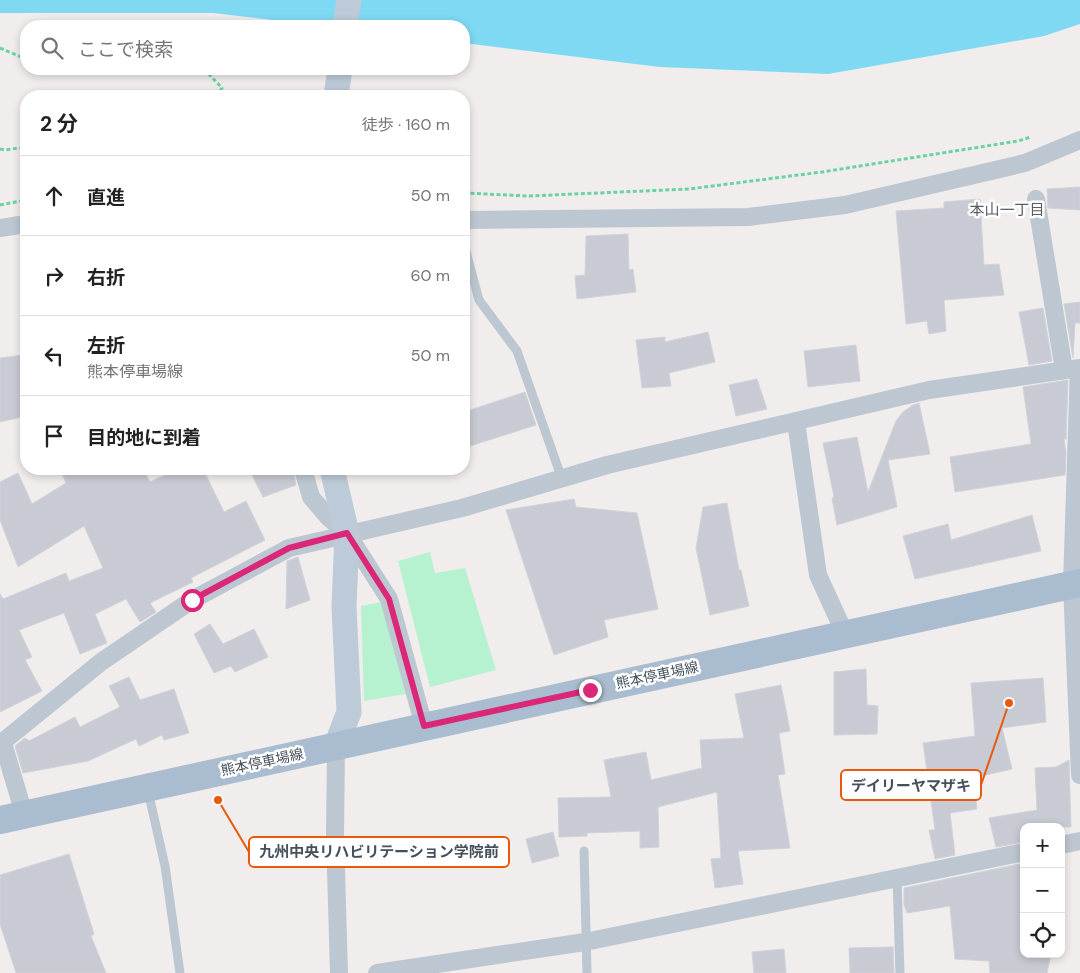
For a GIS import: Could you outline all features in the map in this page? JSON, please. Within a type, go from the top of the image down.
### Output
[{"type":"main road","name":"熊本停車場線","points":[[12,817],[1076,584]]},
{"type":"street","points":[[346,20],[349,0]]},
{"type":"street","points":[[337,90],[339,75]]},
{"type":"street","points":[[470,220],[748,217],[835,206],[1026,163],[1080,140]]},
{"type":"street","points":[[1036,199],[1074,369],[1080,775]]},
{"type":"street","points":[[0,228],[20,225]]},
{"type":"street","points":[[12,817],[1,741],[101,662],[192,600],[289,548],[347,533],[462,508],[607,465],[929,390],[1074,369]]},
{"type":"street","points":[[796,422],[818,575],[845,634]]},
{"type":"street","points":[[305,475],[311,497],[328,517],[347,533],[389,599],[424,726]]},
{"type":"street","points":[[333,475],[347,533],[344,607],[349,712],[336,746],[335,835],[339,973]]},
{"type":"street","points":[[1065,843],[1080,841]]},
{"type":"street","points":[[377,973],[585,942],[1020,853]]},
{"type":"lane","points":[[470,266],[479,300],[517,351],[562,478]]},
{"type":"lane","points":[[147,787],[165,866],[180,973]]},
{"type":"lane","points":[[584,852],[587,973]]},
{"type":"lane","points":[[896,878],[900,973]]},
{"type":"path","points":[[0,48],[20,56]]},
{"type":"path","points":[[210,75],[222,88],[220,90]]},
{"type":"path","points":[[470,192],[529,196],[689,189],[822,172],[1018,141],[1036,135]]},
{"type":"path","points":[[0,150],[20,147]]},
{"type":"path","points":[[0,205],[20,201]]},
{"type":"green space","points":[[430,552],[435,573],[465,568],[496,670],[430,687],[398,561]]},
{"type":"green space","points":[[381,602],[406,694],[364,701],[361,606]]},
{"type":"water","points":[[0,0],[1080,0],[1080,24],[1044,36],[828,74],[660,67],[470,44],[470,20],[273,20],[213,13],[0,13]]},
{"type":"building","points":[[1080,187],[1080,210],[1048,208],[1047,189]]},
{"type":"building","points":[[980,199],[984,265],[999,264],[1004,295],[944,300],[946,331],[929,334],[927,321],[906,324],[896,211],[944,208],[944,202]]},
{"type":"building","points":[[628,234],[629,270],[633,269],[636,292],[577,299],[575,276],[585,275],[586,236]]},
{"type":"building","points":[[1080,302],[1080,323],[1075,323],[1073,358],[1064,304]]},
{"type":"building","points":[[1043,308],[1052,361],[1029,365],[1019,312]]},
{"type":"building","points":[[708,332],[715,362],[669,373],[671,386],[642,388],[636,340],[665,337],[665,342]]},
{"type":"building","points":[[856,345],[860,381],[808,387],[804,351]]},
{"type":"building","points":[[20,355],[20,417],[0,422],[0,358]]},
{"type":"building","points":[[757,379],[767,409],[736,416],[729,385]]},
{"type":"building","points":[[1068,380],[1066,439],[1064,439],[1066,453],[1065,475],[955,492],[950,457],[1031,444],[1023,387]]},
{"type":"building","points":[[525,392],[536,425],[470,446],[470,410]]},
{"type":"building","points":[[919,403],[930,454],[888,460],[897,507],[837,525],[832,498],[834,497],[823,443],[857,437],[868,492],[896,421],[903,412]]},
{"type":"building","points":[[18,473],[32,504],[66,483],[63,475],[146,475],[150,482],[165,475],[206,475],[224,512],[246,501],[265,540],[191,578],[193,582],[150,603],[156,612],[140,622],[126,599],[95,614],[107,643],[80,654],[64,613],[19,630],[32,657],[25,660],[42,691],[0,712],[0,594],[3,599],[66,573],[69,581],[103,568],[84,526],[18,567],[0,520],[0,482]]},
{"type":"building","points":[[252,475],[294,475],[296,485],[263,497]]},
{"type":"building","points":[[574,499],[576,507],[637,513],[658,609],[604,620],[608,637],[554,655],[506,510]]},
{"type":"building","points":[[727,503],[739,570],[741,570],[749,606],[710,615],[696,548],[703,507]]},
{"type":"building","points":[[1032,515],[1041,551],[915,579],[903,536],[948,524],[951,540]]},
{"type":"building","points":[[298,557],[310,600],[286,609],[287,561]]},
{"type":"building","points":[[210,624],[223,644],[254,629],[268,657],[235,672],[231,666],[214,673],[194,634]]},
{"type":"building","points":[[866,669],[867,705],[878,706],[877,734],[834,735],[834,672]]},
{"type":"building","points":[[129,677],[140,700],[174,689],[189,733],[164,740],[162,735],[139,746],[136,739],[88,761],[23,773],[15,746],[25,738],[29,741],[75,717],[80,727],[120,707],[109,686]]},
{"type":"building","points":[[1043,678],[1046,722],[1002,728],[1012,769],[973,778],[977,809],[950,813],[955,855],[935,859],[929,830],[935,830],[923,743],[975,736],[971,683]]},
{"type":"building","points":[[781,685],[790,731],[779,733],[785,774],[778,775],[790,848],[738,851],[743,884],[715,888],[711,859],[721,858],[717,792],[658,807],[659,847],[640,848],[640,831],[587,833],[587,836],[559,837],[558,798],[611,797],[604,760],[646,752],[651,780],[702,768],[700,740],[744,738],[735,694]]},
{"type":"building","points":[[1069,760],[1071,827],[1065,827],[1065,823],[1020,823],[1020,843],[996,847],[989,818],[1037,810],[1035,768],[1056,767]]},
{"type":"building","points":[[553,832],[559,856],[532,863],[526,839]]},
{"type":"building","points":[[69,854],[94,934],[91,936],[106,973],[16,973],[0,924],[0,875]]},
{"type":"building","points":[[1020,864],[1020,958],[1050,958],[1047,973],[990,973],[989,961],[955,959],[950,906],[907,913],[904,905],[904,888]]},
{"type":"building","points":[[893,947],[894,973],[850,973],[849,948]]},
{"type":"building","points":[[784,949],[786,973],[754,973],[752,952]]},
{"type":"place","name":"デイリーヤマザキ","points":[[1009,703]]},
{"type":"place","name":"九州中央リハビリテーション学院前","points":[[218,800]]},
{"type":"district","name":"本山一丁目","points":[[1007,210]]},
{"type":"route","points":[[192,600],[289,548],[347,533],[389,599],[424,726],[590,690]]}]
